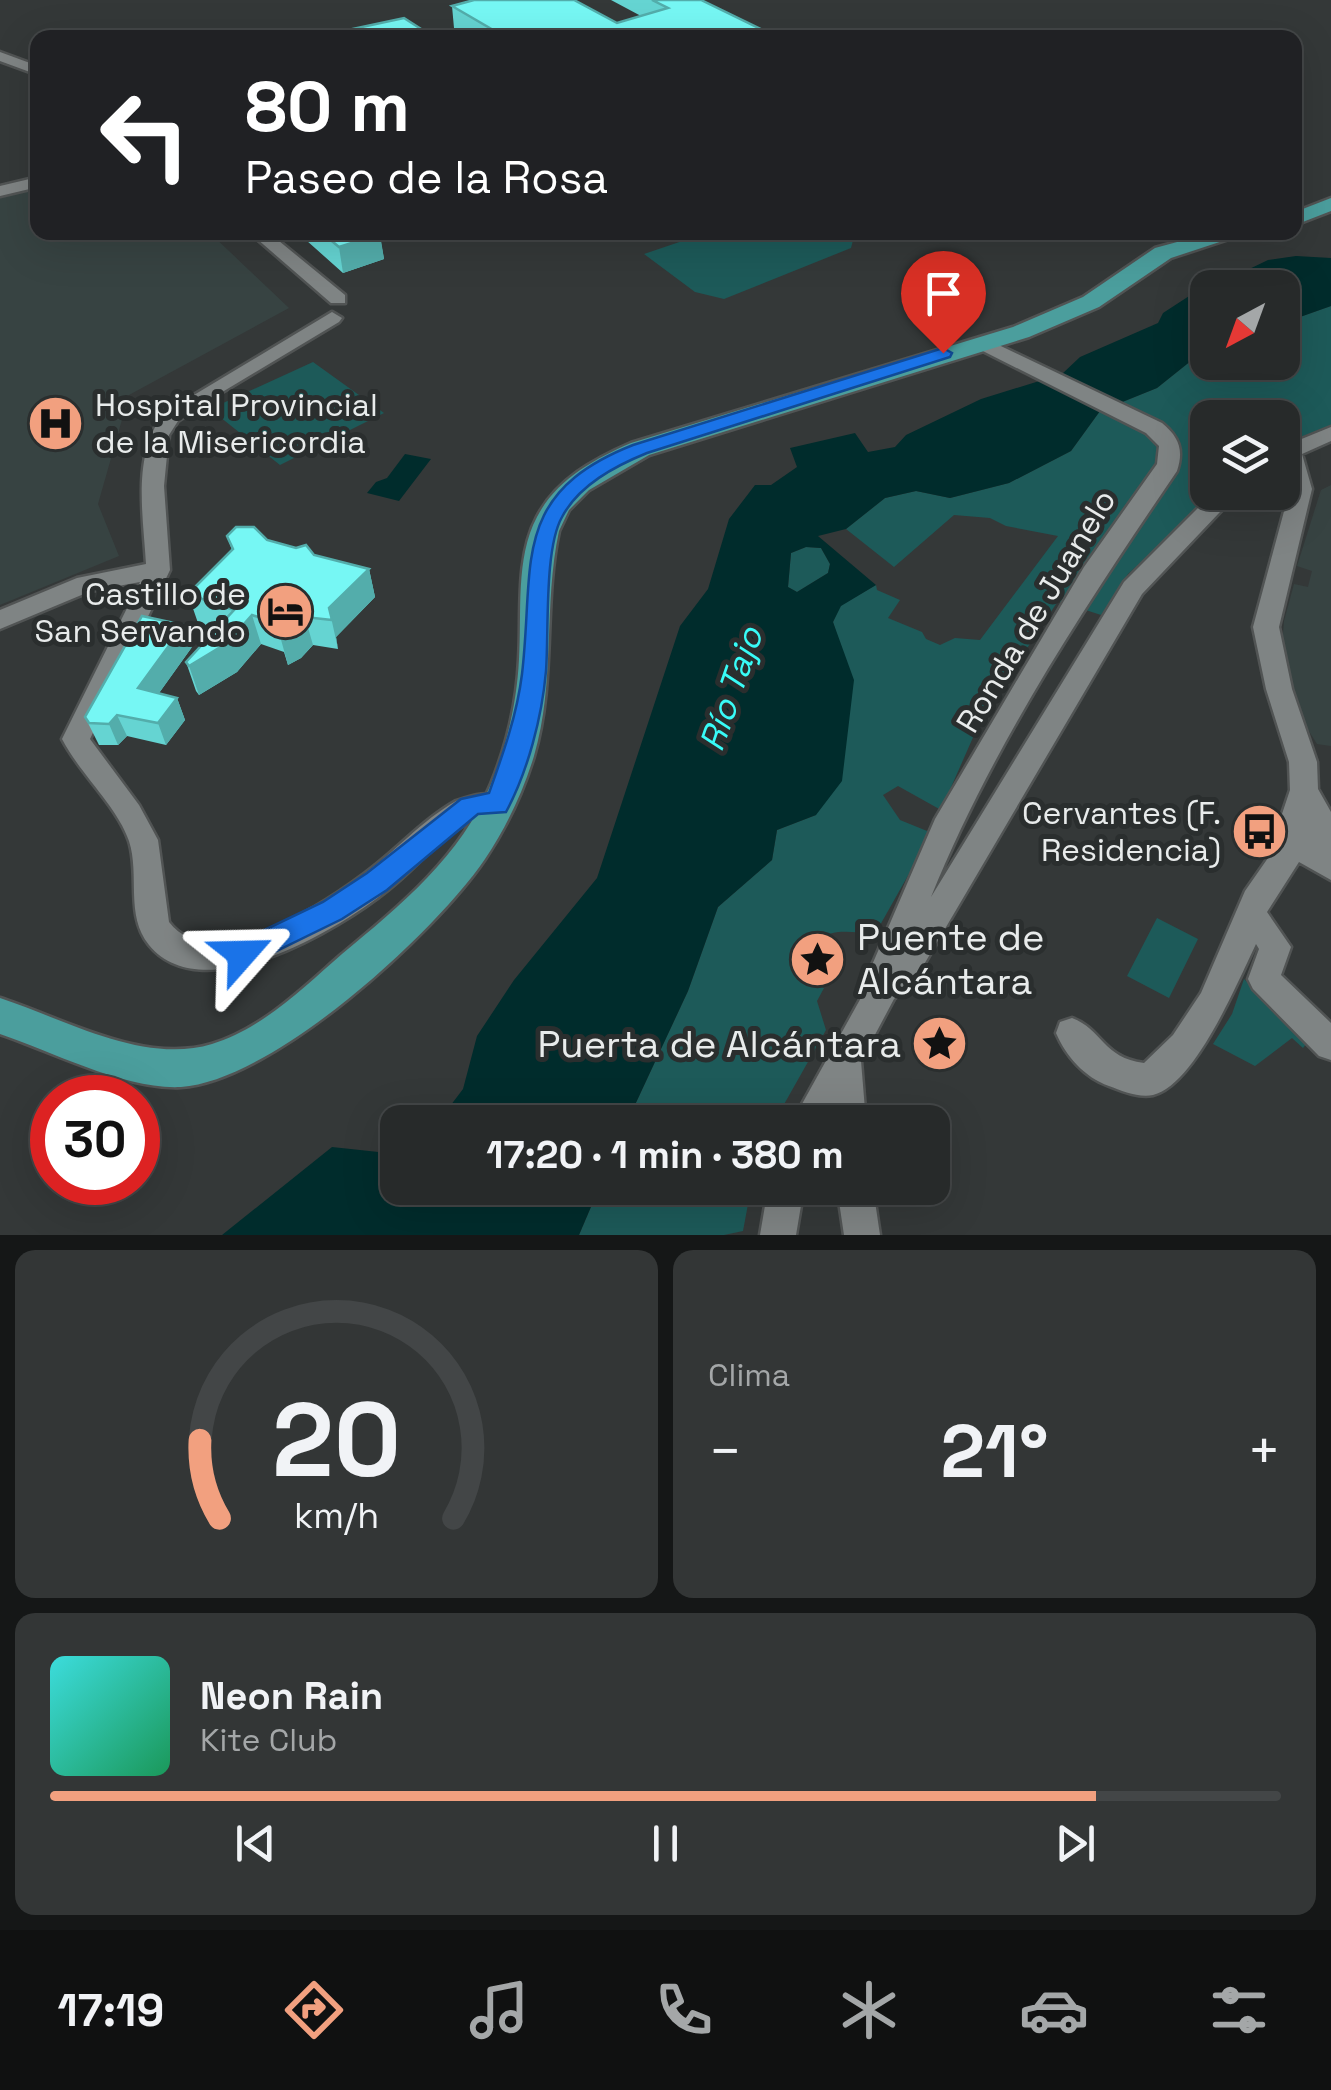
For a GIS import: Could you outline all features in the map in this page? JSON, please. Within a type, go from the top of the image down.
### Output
[{"type":"main road","points":[[1302,216],[1331,204]]},
{"type":"main road","points":[[0,1016],[152,1066],[180,1068],[206,1064],[237,1052],[305,1011],[438,895],[474,847],[497,805],[520,745],[534,676],[542,540],[550,518],[563,500],[610,461],[640,449],[996,351],[1078,308],[1163,253],[1211,240]]},
{"type":"street","points":[[0,56],[30,68]]},
{"type":"street","points":[[0,191],[30,184]]},
{"type":"street","points":[[266,240],[325,304],[298,336],[170,417],[158,435],[152,581],[129,637],[76,739],[84,759],[122,804],[144,842],[157,932],[175,952],[204,959],[242,954],[332,910],[377,882],[470,806],[485,802],[497,805]]},
{"type":"street","name":"Ronda de Juanelo","points":[[980,846],[986,757],[1093,573],[1166,470],[1171,454],[1169,440],[1144,423],[996,351]]},
{"type":"street","points":[[1300,447],[1331,433]]},
{"type":"street","points":[[818,1105],[883,989],[905,968],[1133,588],[1210,510]]},
{"type":"street","points":[[1072,1033],[1094,1062],[1123,1077],[1150,1080],[1185,1046],[1212,1003],[1256,900],[1318,817],[1304,790],[1302,762],[1279,688],[1266,627],[1296,510]]},
{"type":"street","points":[[0,620],[97,582],[152,581]]},
{"type":"street","points":[[883,989],[885,972],[945,827],[986,757]]},
{"type":"street","points":[[945,827],[1028,766]]},
{"type":"street","points":[[1304,833],[1330,867]]},
{"type":"street","points":[[1251,913],[1275,947],[1264,978],[1331,1045]]},
{"type":"street","points":[[844,1056],[848,1105]]},
{"type":"street","points":[[778,1235],[783,1205]]},
{"type":"street","points":[[858,1205],[862,1235]]},
{"type":"shaded area","points":[[30,189],[30,240],[217,240],[289,308],[129,395],[98,504],[119,556],[0,605],[0,197]]},
{"type":"shaded area","points":[[685,240],[853,240],[851,248],[724,299],[695,292],[644,254]]},
{"type":"shaded area","points":[[1331,306],[1331,425],[1300,437],[1300,400],[1190,400],[1190,510],[1198,510],[1128,574],[1101,615],[1058,601],[982,717],[941,810],[898,786],[883,795],[900,820],[932,833],[875,934],[839,932],[821,937],[798,964],[806,979],[824,988],[817,1001],[826,1030],[784,1105],[635,1105],[688,991],[718,907],[772,860],[777,830],[816,815],[840,645],[833,622],[840,606],[876,585],[877,590],[900,600],[888,618],[922,632],[926,639],[940,645],[955,638],[980,640],[1058,536],[1006,526],[990,518],[954,515],[894,567],[846,529],[885,498],[916,491],[950,498],[1009,483],[1071,451],[1100,411],[1157,388],[1190,362],[1190,380],[1300,380],[1300,317]]},
{"type":"shaded area","points":[[313,362],[384,413],[280,465],[210,409]]},
{"type":"shaded area","points":[[1331,485],[1331,746],[1317,744],[1295,709],[1282,646],[1294,584],[1308,587],[1312,571],[1297,566],[1321,490]]},
{"type":"shaded area","points":[[806,547],[821,548],[830,564],[828,573],[797,592],[788,587],[791,553]]},
{"type":"shaded area","points":[[1157,918],[1198,939],[1169,998],[1127,976]]},
{"type":"shaded area","points":[[1244,979],[1308,1042],[1303,1048],[1292,1038],[1255,1066],[1213,1044],[1232,1014]]},
{"type":"shaded area","points":[[592,1205],[748,1205],[743,1231],[724,1235],[579,1235]]},
{"type":"water","points":[[1296,256],[1331,258],[1331,306],[1300,317],[1300,270],[1247,270],[1268,260]]},
{"type":"water","name":"Río Tajo","points":[[1190,295],[1190,362],[1157,388],[1100,411],[1071,451],[1009,483],[950,498],[916,491],[885,498],[846,529],[818,536],[876,585],[841,606],[833,622],[854,680],[842,781],[816,815],[777,830],[772,860],[718,907],[688,991],[635,1105],[451,1105],[463,1089],[477,1036],[514,980],[597,878],[680,626],[708,589],[729,519],[755,485],[771,485],[797,467],[790,448],[855,433],[868,452],[895,447],[906,435],[981,399],[1062,374],[1080,357],[1158,323],[1163,313]],"holes":[[[806,547],[821,548],[830,564],[828,573],[797,592],[788,587],[791,553]]]},
{"type":"water","points":[[405,454],[431,459],[399,501],[367,493],[376,482],[387,478]]},
{"type":"water","points":[[332,1147],[380,1152],[380,1205],[592,1205],[579,1235],[222,1235]]},
{"type":"building","points":[[474,0],[574,0],[617,23],[668,8],[652,0],[701,0],[763,30],[493,30],[452,6]]},
{"type":"building","points":[[404,18],[423,30],[348,30]]},
{"type":"building","points":[[331,240],[361,240],[339,247]]},
{"type":"building","points":[[236,527],[254,527],[267,540],[296,548],[306,545],[314,555],[369,569],[329,608],[332,620],[305,617],[294,630],[280,636],[279,624],[252,615],[227,643],[189,666],[186,662],[234,610],[188,594],[233,549],[227,536]]},
{"type":"building","points":[[142,616],[184,625],[138,688],[177,698],[158,723],[117,715],[109,724],[89,723],[85,717]]},
{"type":"place","name":"Hospital Provincial de la Misericordia","points":[[56,423]]},
{"type":"place","name":"Castillo de San Servando","points":[[285,612]]},
{"type":"place","name":"Cervantes (F. Residencia)","points":[[1260,831]]},
{"type":"place","name":"Puente de Alcántara","points":[[818,959]]},
{"type":"place","name":"Puerta de Alcántara","points":[[940,1044]]},
{"type":"route","points":[[242,954],[332,910],[377,882],[470,806],[485,802],[497,805],[520,745],[534,676],[542,540],[550,518],[585,479],[610,461],[640,449],[943,353]]}]
